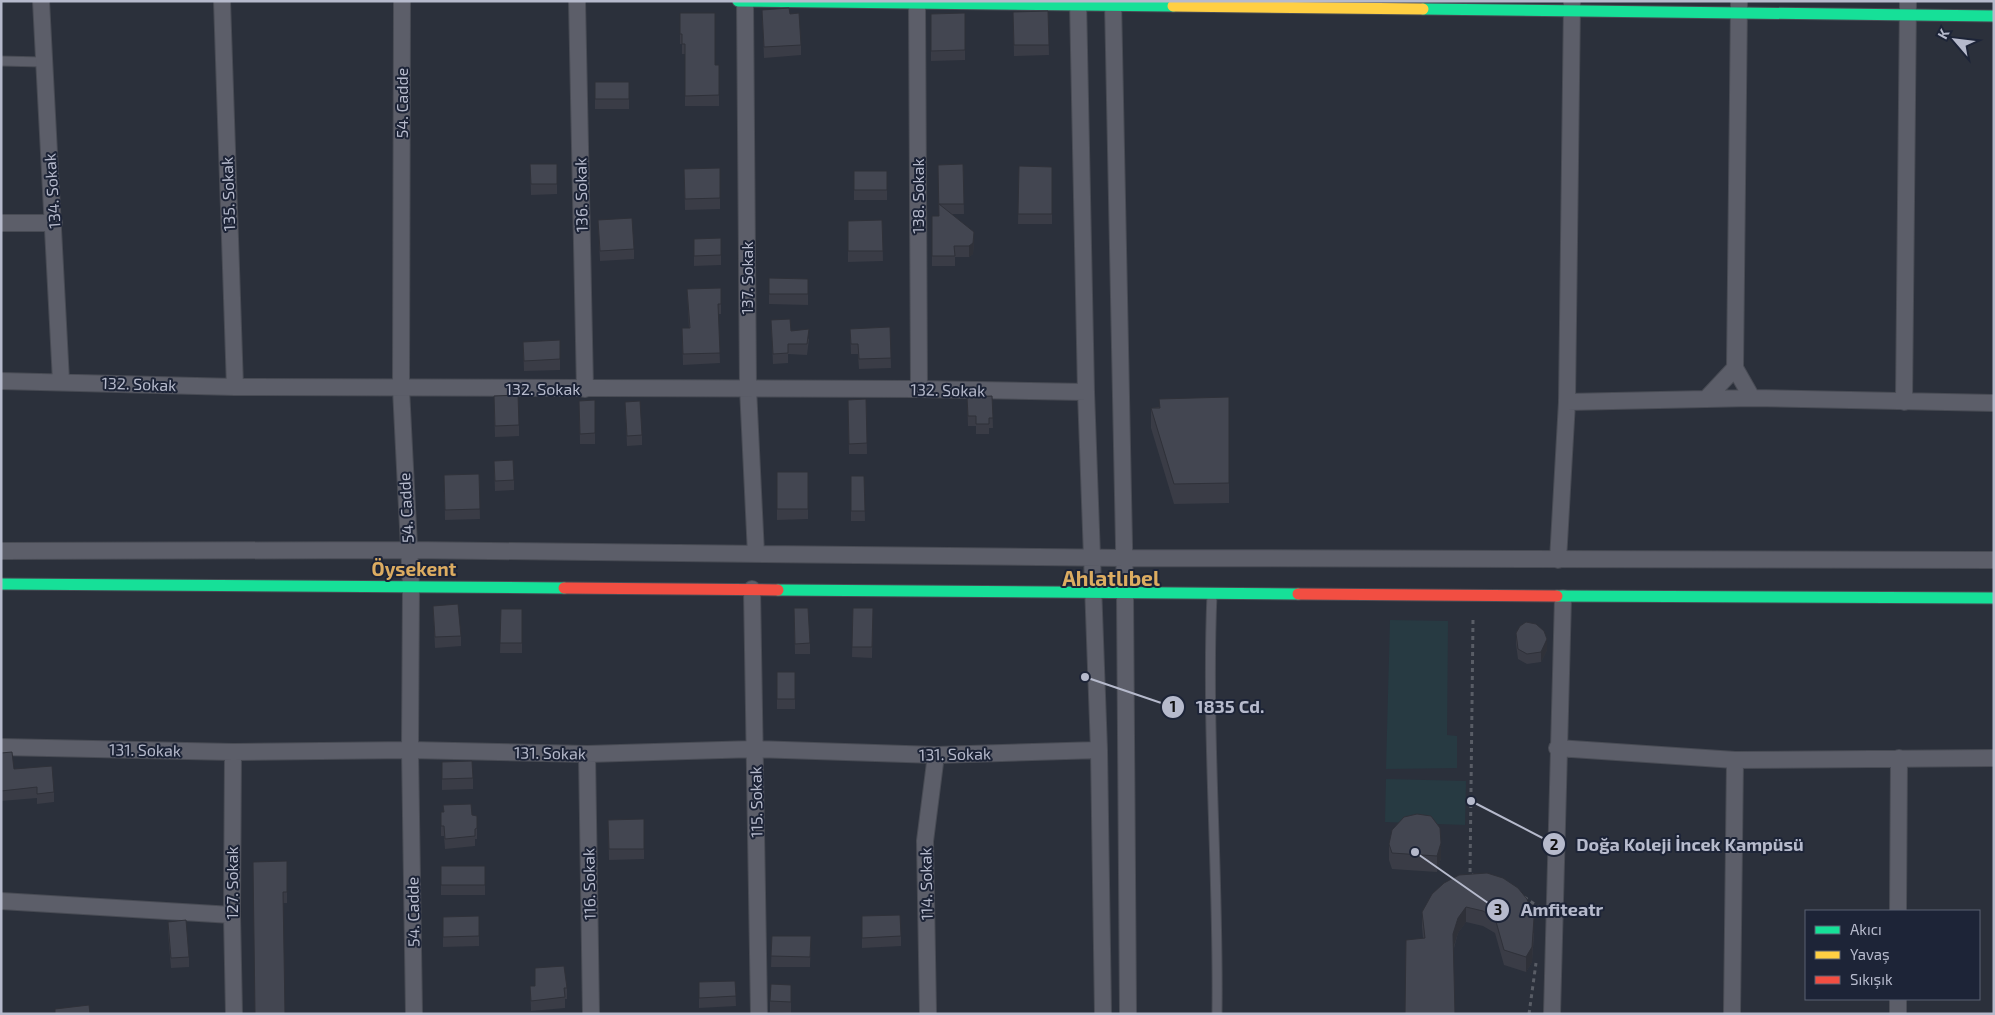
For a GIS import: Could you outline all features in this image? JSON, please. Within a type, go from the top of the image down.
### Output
[{"type":"street","name":"134. Sokak","points":[[41,1],[61,381]]},
{"type":"street","name":"135. Sokak","points":[[222,1],[235,388]]},
{"type":"street","name":"54. Cadde","points":[[402,1],[401,389],[411,586],[410,750],[414,1014]]},
{"type":"street","name":"136. Sokak","points":[[577,1],[585,390]]},
{"type":"street","points":[[738,1],[1908,8],[1994,16]]},
{"type":"street","name":"137. Sokak","points":[[745,1],[748,388],[756,554]]},
{"type":"street","name":"138. Sokak","points":[[917,2],[919,389]]},
{"type":"street","points":[[1078,3],[1086,392],[1099,750],[1103,1014]]},
{"type":"street","points":[[1113,3],[1125,594],[1128,1014]]},
{"type":"street","points":[[1558,560],[1566,402],[1572,6]]},
{"type":"street","points":[[1739,7],[1735,368],[1752,398]]},
{"type":"street","points":[[1904,402],[1908,8]]},
{"type":"street","points":[[1,223],[54,223]]},
{"type":"street","points":[[1706,399],[1735,368]]},
{"type":"street","name":"132. Sokak","points":[[1,381],[61,381],[235,388],[585,390],[748,388],[1086,392]]},
{"type":"street","points":[[1566,402],[1752,398],[1994,402]]},
{"type":"street","points":[[1,551],[408,550],[1124,558],[1994,560]]},
{"type":"street","points":[[1,584],[752,589],[1563,598],[1994,598]]},
{"type":"street","name":"115. Sokak","points":[[752,589],[760,1014]]},
{"type":"street","points":[[1552,1014],[1557,748],[1563,598]]},
{"type":"street","name":"131. Sokak","points":[[1,747],[234,752],[410,750],[588,754],[755,750],[936,755],[1099,750]]},
{"type":"street","points":[[1557,748],[1735,760],[1994,758]]},
{"type":"street","name":"127. Sokak","points":[[234,752],[232,915],[234,1014]]},
{"type":"street","name":"116. Sokak","points":[[588,754],[591,1014]]},
{"type":"street","name":"114. Sokak","points":[[928,1014],[925,841],[936,755]]},
{"type":"street","points":[[1898,758],[1898,910]]},
{"type":"street","points":[[1732,1014],[1735,760]]},
{"type":"street","points":[[1,901],[232,915]]},
{"type":"street","points":[[1898,1000],[1898,1014]]},
{"type":"lane","points":[[1,61],[43,62]]},
{"type":"lane","points":[[1212,594],[1209,691],[1218,964],[1217,1014]]},
{"type":"path","points":[[1473,620],[1470,874],[1479,876]]},
{"type":"path","points":[[1520,894],[1539,906],[1538,915]]},
{"type":"path","points":[[1529,1014],[1536,961]]},
{"type":"shaded area","points":[[1390,620],[1448,621],[1447,735],[1457,736],[1457,768],[1386,769]]},
{"type":"shaded area","points":[[1386,779],[1466,781],[1465,825],[1385,822]]},
{"type":"building","points":[[789,8],[790,14],[799,13],[801,45],[764,47],[762,10]]},
{"type":"building","points":[[1048,11],[1049,45],[1014,45],[1013,12]]},
{"type":"building","points":[[680,13],[715,13],[715,65],[719,65],[719,95],[685,96],[685,44],[682,44],[682,34],[680,34]]},
{"type":"building","points":[[965,13],[965,50],[931,51],[931,14]]},
{"type":"building","points":[[595,82],[629,82],[629,99],[595,99]]},
{"type":"building","points":[[530,164],[557,164],[557,184],[531,184]]},
{"type":"building","points":[[963,164],[964,204],[939,204],[974,232],[973,243],[969,246],[954,246],[955,256],[932,256],[932,216],[939,216],[938,165]]},
{"type":"building","points":[[1019,166],[1052,167],[1052,214],[1018,214]]},
{"type":"building","points":[[720,168],[720,198],[685,199],[684,169]]},
{"type":"building","points":[[854,171],[887,171],[887,190],[854,190]]},
{"type":"building","points":[[632,218],[634,249],[600,251],[598,220]]},
{"type":"building","points":[[882,220],[883,251],[848,251],[848,221]]},
{"type":"building","points":[[721,238],[721,255],[694,256],[694,239]]},
{"type":"building","points":[[769,278],[808,279],[808,294],[769,294]]},
{"type":"building","points":[[721,288],[721,304],[718,304],[720,353],[683,354],[682,328],[690,328],[687,289]]},
{"type":"building","points":[[790,319],[791,331],[809,329],[807,344],[788,344],[788,353],[773,354],[771,320]]},
{"type":"building","points":[[890,327],[891,358],[859,359],[858,344],[851,344],[850,329]]},
{"type":"building","points":[[560,340],[560,359],[524,361],[523,342]]},
{"type":"building","points":[[518,395],[519,425],[495,426],[494,396]]},
{"type":"building","points":[[992,396],[993,418],[989,418],[989,424],[976,424],[976,416],[968,416],[967,397]]},
{"type":"building","points":[[1229,397],[1229,483],[1174,484],[1151,408],[1160,408],[1159,399]]},
{"type":"building","points":[[866,399],[867,443],[849,444],[848,400]]},
{"type":"building","points":[[595,400],[595,433],[580,434],[579,401]]},
{"type":"building","points":[[640,401],[642,435],[627,436],[625,402]]},
{"type":"building","points":[[513,460],[514,480],[495,481],[494,461]]},
{"type":"building","points":[[777,472],[808,472],[808,509],[777,509]]},
{"type":"building","points":[[479,474],[480,509],[445,510],[444,475]]},
{"type":"building","points":[[851,476],[864,476],[865,511],[851,511]]},
{"type":"building","points":[[458,604],[461,636],[435,637],[433,606]]},
{"type":"building","points":[[794,608],[808,608],[810,643],[795,644]]},
{"type":"building","points":[[853,608],[873,608],[872,647],[852,647]]},
{"type":"building","points":[[501,609],[522,609],[522,643],[500,643]]},
{"type":"building","points":[[1526,622],[1536,624],[1544,631],[1547,639],[1541,652],[1527,654],[1518,649],[1516,633],[1520,626]]},
{"type":"building","points":[[777,672],[795,672],[795,699],[777,699]]},
{"type":"building","points":[[12,752],[14,769],[52,766],[54,792],[37,794],[37,787],[1,791],[1,753]]},
{"type":"building","points":[[472,761],[473,778],[442,779],[442,762]]},
{"type":"building","points":[[471,804],[472,815],[477,816],[475,836],[445,839],[444,826],[441,826],[441,812],[444,812],[443,805]]},
{"type":"building","points":[[1417,814],[1431,816],[1440,828],[1441,843],[1437,856],[1392,853],[1389,844],[1392,830],[1404,817]]},
{"type":"building","points":[[644,819],[644,849],[609,849],[608,820]]},
{"type":"building","points":[[287,861],[287,892],[283,892],[285,1014],[255,1014],[253,862]]},
{"type":"building","points":[[441,866],[485,866],[485,885],[441,885]]},
{"type":"building","points":[[1487,873],[1503,878],[1518,888],[1527,899],[1534,918],[1532,947],[1526,957],[1504,950],[1495,918],[1483,911],[1466,907],[1458,918],[1453,934],[1455,1014],[1405,1014],[1406,940],[1425,938],[1422,912],[1432,894],[1444,883],[1459,875]]},
{"type":"building","points":[[900,915],[901,936],[862,938],[862,916]]},
{"type":"building","points":[[479,916],[479,936],[443,937],[443,917]]},
{"type":"building","points":[[186,920],[189,957],[171,958],[168,922]]},
{"type":"building","points":[[772,936],[811,936],[810,957],[771,956]]},
{"type":"building","points":[[564,966],[567,988],[564,988],[565,997],[531,1001],[530,986],[535,986],[535,968]]},
{"type":"building","points":[[735,981],[736,996],[699,998],[699,982]]},
{"type":"building","points":[[771,984],[791,985],[791,1002],[770,1001]]},
{"type":"building","points":[[89,1005],[90,1014],[55,1014],[55,1009]]},
{"type":"traffic: fast","points":[[738,1],[1173,6]]},
{"type":"traffic: fast","points":[[1423,9],[1994,16]]},
{"type":"traffic: fast","points":[[1,584],[564,588]]},
{"type":"traffic: fast","points":[[778,590],[1298,594]]},
{"type":"traffic: fast","points":[[1557,596],[1994,598]]},
{"type":"traffic: slow","points":[[1173,6],[1423,9]]},
{"type":"traffic: jam","points":[[564,588],[778,590]]},
{"type":"traffic: jam","points":[[1298,594],[1557,596]]},
{"type":"place","name":"1835 Cd.","points":[[1085,677]]},
{"type":"place","name":"Doğa Koleji İncek Kampüsü","points":[[1471,801]]},
{"type":"place","name":"Amfiteatr","points":[[1415,852]]},
{"type":"district","name":"Öysekent","points":[[414,569]]},
{"type":"district","name":"Ahlatlıbel","points":[[1111,579]]}]
